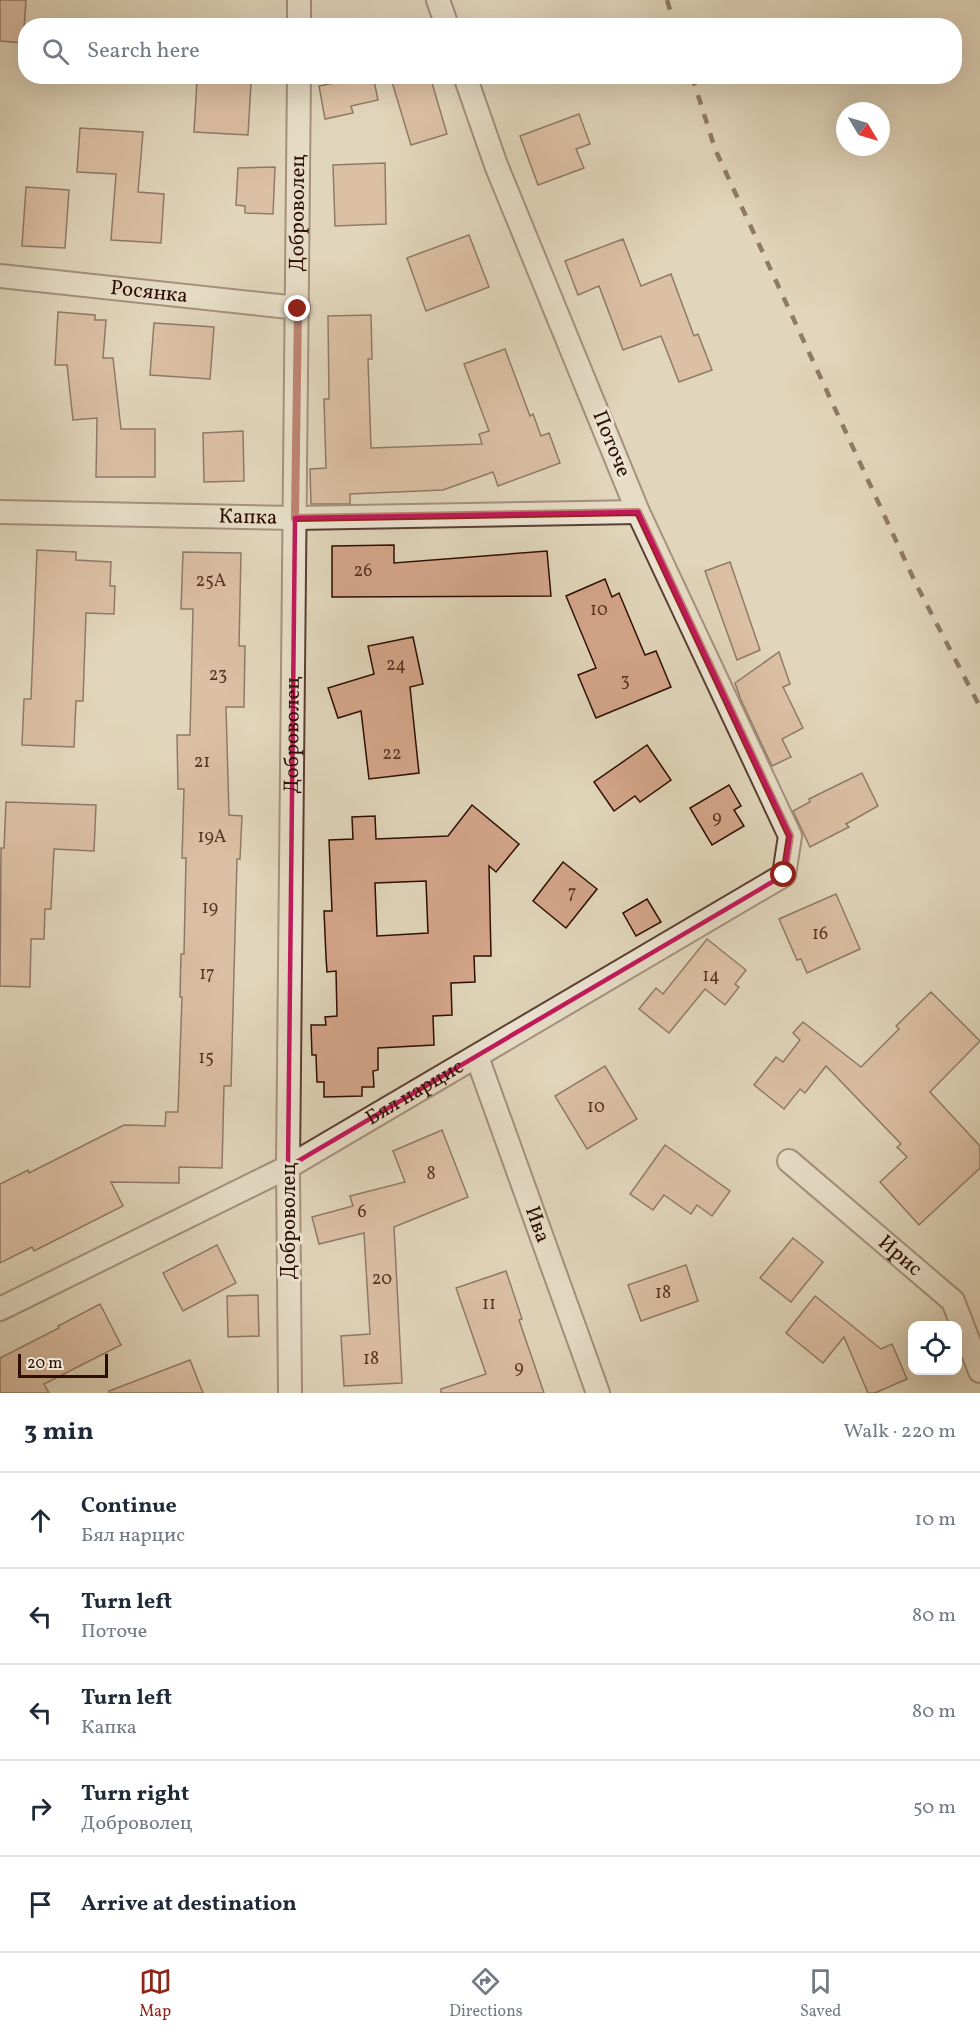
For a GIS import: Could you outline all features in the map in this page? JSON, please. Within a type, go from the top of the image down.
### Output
[{"type":"street","points":[[299,0],[299,18]]},
{"type":"street","points":[[438,0],[444,18]]},
{"type":"street","name":"Доброволец","points":[[290,1393],[288,1167],[299,84]]},
{"type":"street","name":"Поточе","points":[[468,84],[496,165],[638,512],[790,836]]},
{"type":"street","name":"Росянка","points":[[0,276],[298,309]]},
{"type":"street","name":"Капка","points":[[0,512],[295,518],[638,512]]},
{"type":"street","name":"Бял нарцис","points":[[0,1309],[288,1167],[784,875],[790,836]]},
{"type":"street","name":"Ива","points":[[477,1057],[598,1393]]},
{"type":"street","name":"Ирис","points":[[789,1161],[953,1301],[980,1371]]},
{"type":"highlighted area","points":[[638,512],[790,836],[784,875],[288,1167],[295,518]]},
{"type":"building","points":[[0,0],[26,0],[25,18],[18,18],[18,43],[0,41]]},
{"type":"building","points":[[197,84],[251,84],[248,135],[194,132]]},
{"type":"building","points":[[375,84],[378,100],[351,106],[353,113],[325,119],[319,86]]},
{"type":"building","points":[[393,84],[432,84],[447,134],[411,145]]},
{"type":"building","points":[[579,114],[590,144],[576,149],[584,168],[538,185],[520,136]]},
{"type":"building","points":[[80,128],[143,132],[138,192],[164,194],[161,243],[111,240],[116,174],[77,172]]},
{"type":"building","points":[[385,163],[386,224],[335,226],[333,165]]},
{"type":"building","points":[[275,167],[273,214],[245,213],[245,206],[236,205],[238,168]]},
{"type":"building","points":[[26,187],[69,190],[65,248],[22,246]]},
{"type":"building","points":[[469,235],[489,287],[426,311],[407,258]]},
{"type":"building","points":[[623,239],[641,286],[671,274],[694,336],[698,334],[712,370],[679,382],[661,336],[623,350],[599,286],[578,295],[565,261]]},
{"type":"building","points":[[58,312],[95,315],[95,320],[106,320],[103,358],[113,358],[121,429],[155,429],[155,477],[96,477],[97,418],[73,420],[67,365],[55,365]]},
{"type":"building","points":[[371,315],[372,359],[368,359],[371,448],[482,444],[479,434],[489,431],[464,364],[505,349],[530,416],[533,414],[541,436],[549,433],[560,463],[498,486],[493,472],[443,490],[350,494],[350,504],[311,504],[310,469],[326,468],[324,399],[329,399],[328,316]]},
{"type":"building","points":[[154,323],[214,327],[210,379],[150,375]]},
{"type":"building","points":[[243,431],[244,481],[204,482],[203,433]]},
{"type":"building","points":[[394,545],[394,563],[547,551],[551,596],[332,597],[332,546]]},
{"type":"building","points":[[37,550],[76,552],[76,560],[111,562],[110,586],[115,586],[114,614],[86,613],[83,701],[76,701],[74,747],[22,745],[24,699],[31,699]]},
{"type":"building","points":[[183,552],[241,553],[239,646],[245,646],[244,707],[226,707],[229,815],[242,816],[240,859],[237,859],[231,1086],[224,1086],[222,1168],[179,1167],[179,1183],[111,1182],[123,1206],[34,1251],[32,1247],[0,1263],[0,1184],[28,1170],[29,1173],[124,1125],[165,1126],[166,1112],[178,1112],[182,997],[180,997],[181,954],[184,954],[186,858],[182,858],[184,789],[178,789],[177,735],[190,735],[193,609],[181,609]]},
{"type":"building","points":[[730,562],[760,650],[737,660],[705,571]]},
{"type":"building","points":[[605,579],[612,597],[619,593],[645,655],[656,651],[671,687],[596,718],[578,675],[596,668],[566,596]]},
{"type":"building","points":[[413,637],[423,684],[410,687],[419,773],[369,779],[361,711],[338,718],[328,688],[374,674],[368,646]]},
{"type":"building","points":[[779,652],[790,684],[783,687],[803,728],[782,739],[791,757],[772,766],[735,683]]},
{"type":"building","points":[[647,745],[671,780],[640,802],[635,796],[614,811],[594,782]]},
{"type":"building","points":[[862,773],[878,806],[846,824],[849,827],[810,847],[793,811],[810,802],[809,799]]},
{"type":"building","points":[[729,785],[741,806],[734,810],[744,826],[712,845],[690,808]]},
{"type":"building","points":[[6,802],[96,805],[94,851],[54,849],[51,909],[45,909],[44,939],[31,939],[30,987],[0,986],[1,848],[4,848]]},
{"type":"building","points":[[472,805],[519,844],[496,872],[489,866],[491,956],[474,956],[475,982],[451,983],[452,1015],[433,1016],[434,1045],[378,1048],[378,1070],[373,1071],[374,1087],[362,1087],[362,1096],[324,1097],[324,1082],[317,1082],[316,1055],[312,1055],[311,1025],[326,1025],[325,1017],[337,1016],[336,971],[327,972],[326,957],[324,911],[332,911],[329,840],[353,839],[352,817],[375,816],[376,839],[448,836]],"holes":[[[426,881],[428,933],[377,936],[375,883]]]},
{"type":"building","points":[[563,862],[597,889],[566,928],[533,901]]},
{"type":"building","points":[[836,894],[860,949],[807,973],[801,959],[797,960],[779,919]]},
{"type":"building","points":[[647,899],[661,922],[636,936],[623,913]]},
{"type":"building","points":[[707,939],[746,970],[735,984],[739,987],[725,1005],[705,989],[669,1033],[639,1009],[656,988],[663,994]]},
{"type":"building","points":[[931,992],[980,1041],[930,1092],[980,1146],[980,1168],[919,1225],[880,1182],[907,1157],[897,1147],[901,1144],[826,1066],[805,1093],[800,1089],[784,1109],[754,1085],[776,1057],[783,1062],[800,1040],[793,1033],[803,1022],[861,1067],[899,1029],[896,1026]]},
{"type":"building","points":[[605,1066],[637,1119],[587,1149],[555,1096]]},
{"type":"building","points":[[442,1130],[468,1197],[394,1227],[402,1383],[344,1386],[341,1336],[370,1334],[364,1233],[319,1244],[312,1217],[353,1206],[350,1196],[405,1182],[393,1151]]},
{"type":"building","points":[[665,1145],[730,1191],[712,1216],[697,1205],[691,1214],[664,1195],[653,1210],[630,1194]]},
{"type":"building","points":[[793,1238],[823,1262],[791,1302],[760,1278]]},
{"type":"building","points":[[217,1245],[236,1283],[183,1311],[163,1273]]},
{"type":"building","points":[[686,1265],[698,1301],[641,1321],[628,1285]]},
{"type":"building","points":[[506,1271],[522,1319],[519,1320],[544,1393],[441,1393],[441,1389],[486,1374],[456,1288]]},
{"type":"building","points":[[258,1295],[259,1336],[228,1337],[227,1296]]},
{"type":"building","points":[[815,1296],[881,1349],[892,1344],[907,1379],[875,1393],[868,1393],[844,1337],[823,1363],[786,1333]]},
{"type":"building","points":[[100,1304],[121,1345],[44,1384],[49,1393],[0,1393],[0,1358]]},
{"type":"building","points":[[190,1360],[203,1393],[109,1393],[109,1391]]},
{"type":"railway","points":[[667,0],[673,18]]},
{"type":"railway","points":[[695,84],[715,149],[916,584],[980,707]]},
{"type":"route","points":[[298,309],[295,518],[638,512],[790,836],[784,875]]}]
